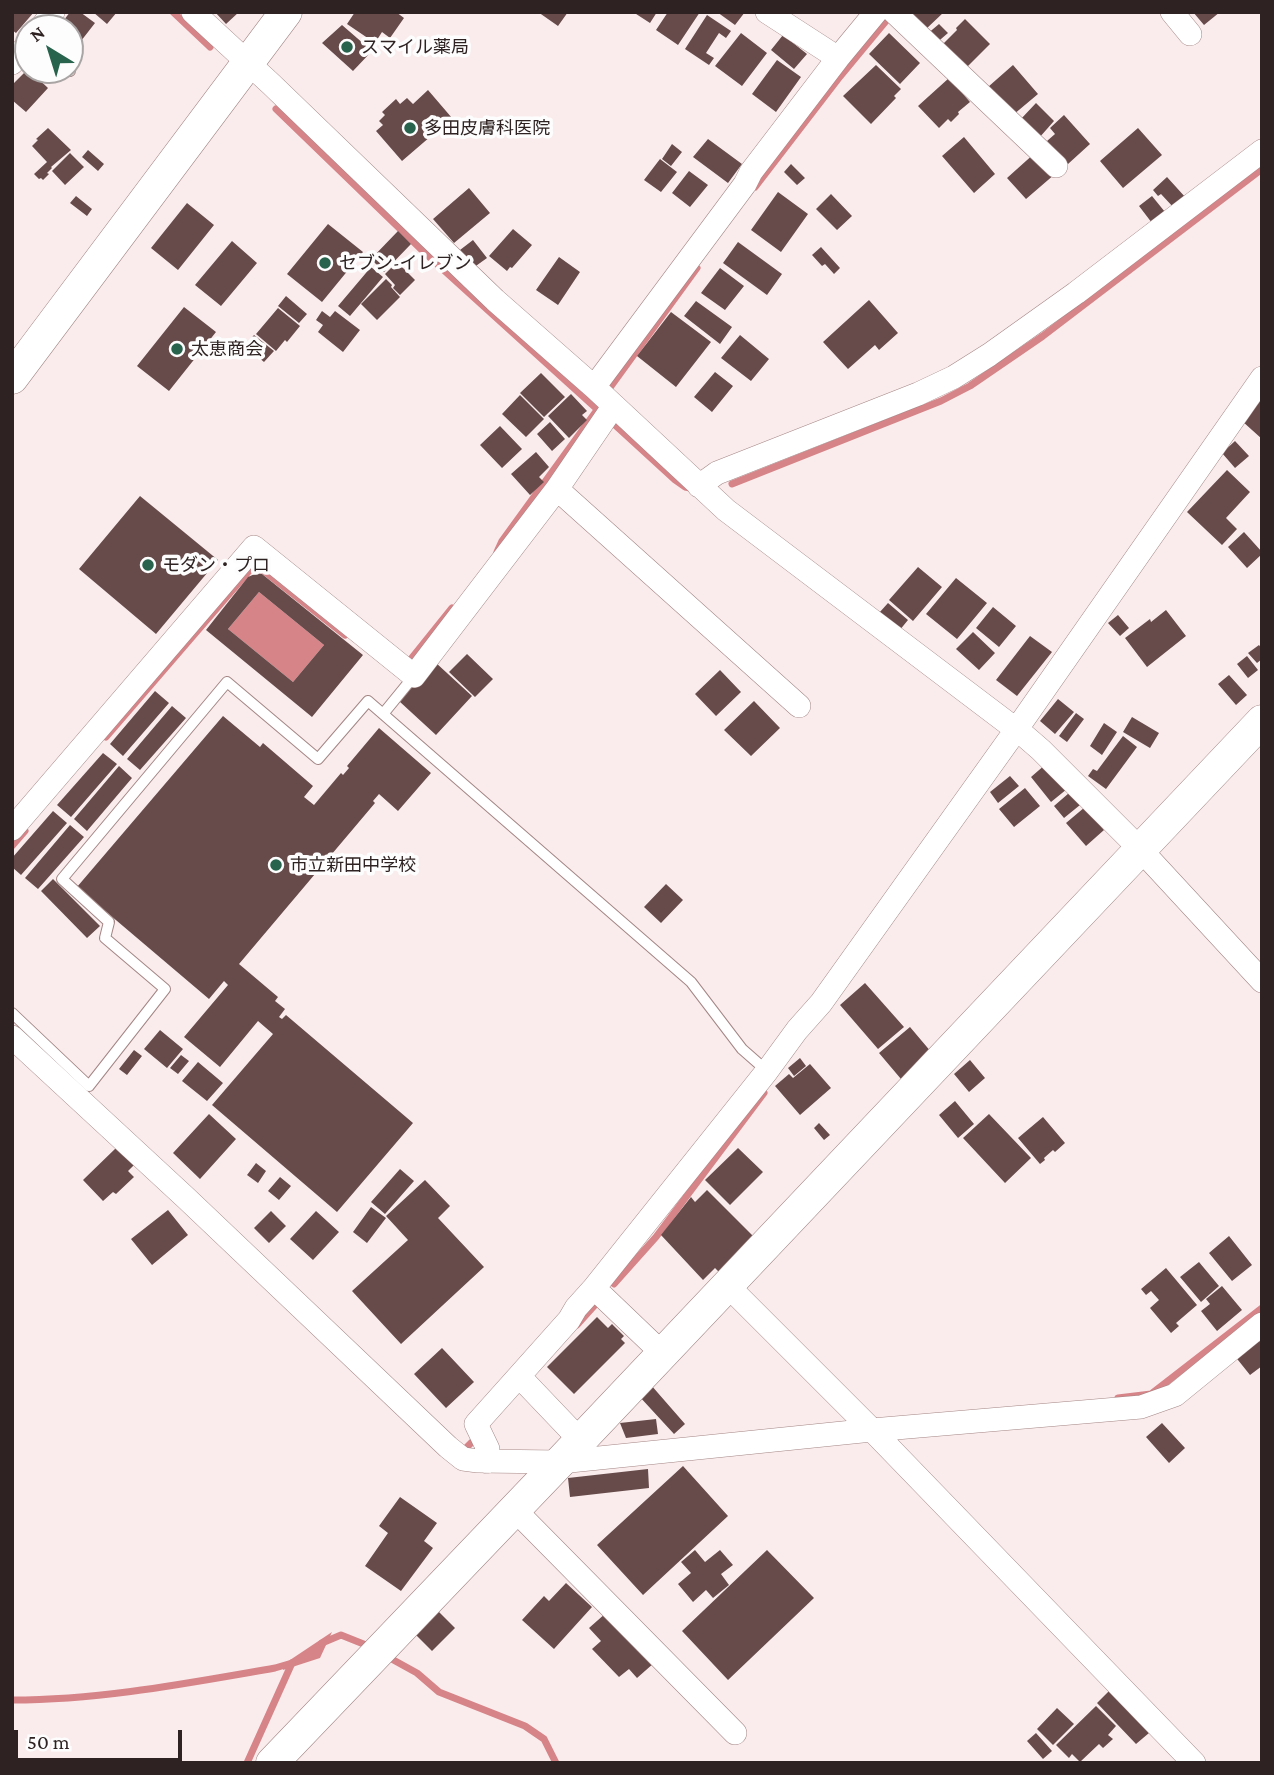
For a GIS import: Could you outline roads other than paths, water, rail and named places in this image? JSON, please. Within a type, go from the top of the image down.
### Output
[{"type":"street","points":[[193,12],[495,300],[699,485],[737,518],[1020,733],[1140,849],[1262,981]]},
{"type":"street","points":[[12,377],[286,12]]},
{"type":"street","points":[[767,12],[838,58]]},
{"type":"street","points":[[594,387],[745,184],[751,172],[876,12]]},
{"type":"street","points":[[894,12],[1056,166]]},
{"type":"street","points":[[1172,12],[1190,34]]},
{"type":"street","points":[[699,485],[716,473],[918,394],[954,377],[1076,293],[1262,151]]},
{"type":"street","points":[[488,1455],[476,1424],[523,1381],[576,1308],[821,1003],[1020,733],[1262,378]]},
{"type":"street","points":[[12,829],[254,547],[407,670],[557,489],[613,407]]},
{"type":"street","points":[[557,489],[799,706]]},
{"type":"street","points":[[272,1763],[662,1353],[732,1289],[1262,721]]},
{"type":"street","points":[[12,1037],[463,1459],[488,1455],[872,1430],[1141,1407],[1175,1395],[1262,1324]]},
{"type":"street","points":[[594,1288],[662,1353]]},
{"type":"street","points":[[732,1289],[1194,1763]]},
{"type":"street","points":[[523,1381],[570,1451]]},
{"type":"street","points":[[514,1509],[736,1733]]},
{"type":"lane","points":[[383,714],[407,670]]},
{"type":"lane","points":[[12,1013],[89,1086],[165,989],[105,938],[108,922],[62,879],[228,682],[318,759],[368,701],[691,982],[742,1049],[767,1071]]},
{"type":"waterway","points":[[173,12],[210,47]]},
{"type":"waterway","points":[[755,187],[891,15]]},
{"type":"waterway","points":[[276,109],[427,255],[599,411]]},
{"type":"waterway","points":[[732,484],[941,401],[970,386],[1043,336],[1262,169]]},
{"type":"waterway","points":[[609,389],[697,268]]},
{"type":"waterway","points":[[497,552],[502,541],[597,410]]},
{"type":"waterway","points":[[616,426],[675,480],[690,488]]},
{"type":"waterway","points":[[106,737],[249,571],[264,571],[345,635]]},
{"type":"waterway","points":[[407,664],[452,608]]},
{"type":"waterway","points":[[12,846],[25,831]]},
{"type":"waterway","points":[[614,1284],[656,1237],[764,1093]]},
{"type":"waterway","points":[[577,1325],[595,1305]]},
{"type":"waterway","points":[[1118,1398],[1151,1394],[1262,1308]]},
{"type":"waterway","points":[[466,1448],[472,1442]]},
{"type":"waterway","points":[[322,1643],[341,1635],[366,1645]]},
{"type":"waterway","points":[[388,1657],[417,1673],[439,1692],[525,1726],[544,1739],[556,1763]]},
{"type":"waterway","points":[[12,1700],[144,1690],[292,1663]]},
{"type":"waterway","points":[[247,1763],[292,1663]]},
{"type":"place","name":"スマイル薬局","points":[[347,47]]},
{"type":"place","name":"多田皮膚科医院","points":[[410,128]]},
{"type":"place","name":"セブン-イレブン","points":[[325,263]]},
{"type":"place","name":"太恵商会","points":[[177,349]]},
{"type":"place","name":"モダン・プロ","points":[[148,565]]},
{"type":"place","name":"市立新田中学校","points":[[276,865]]}]
